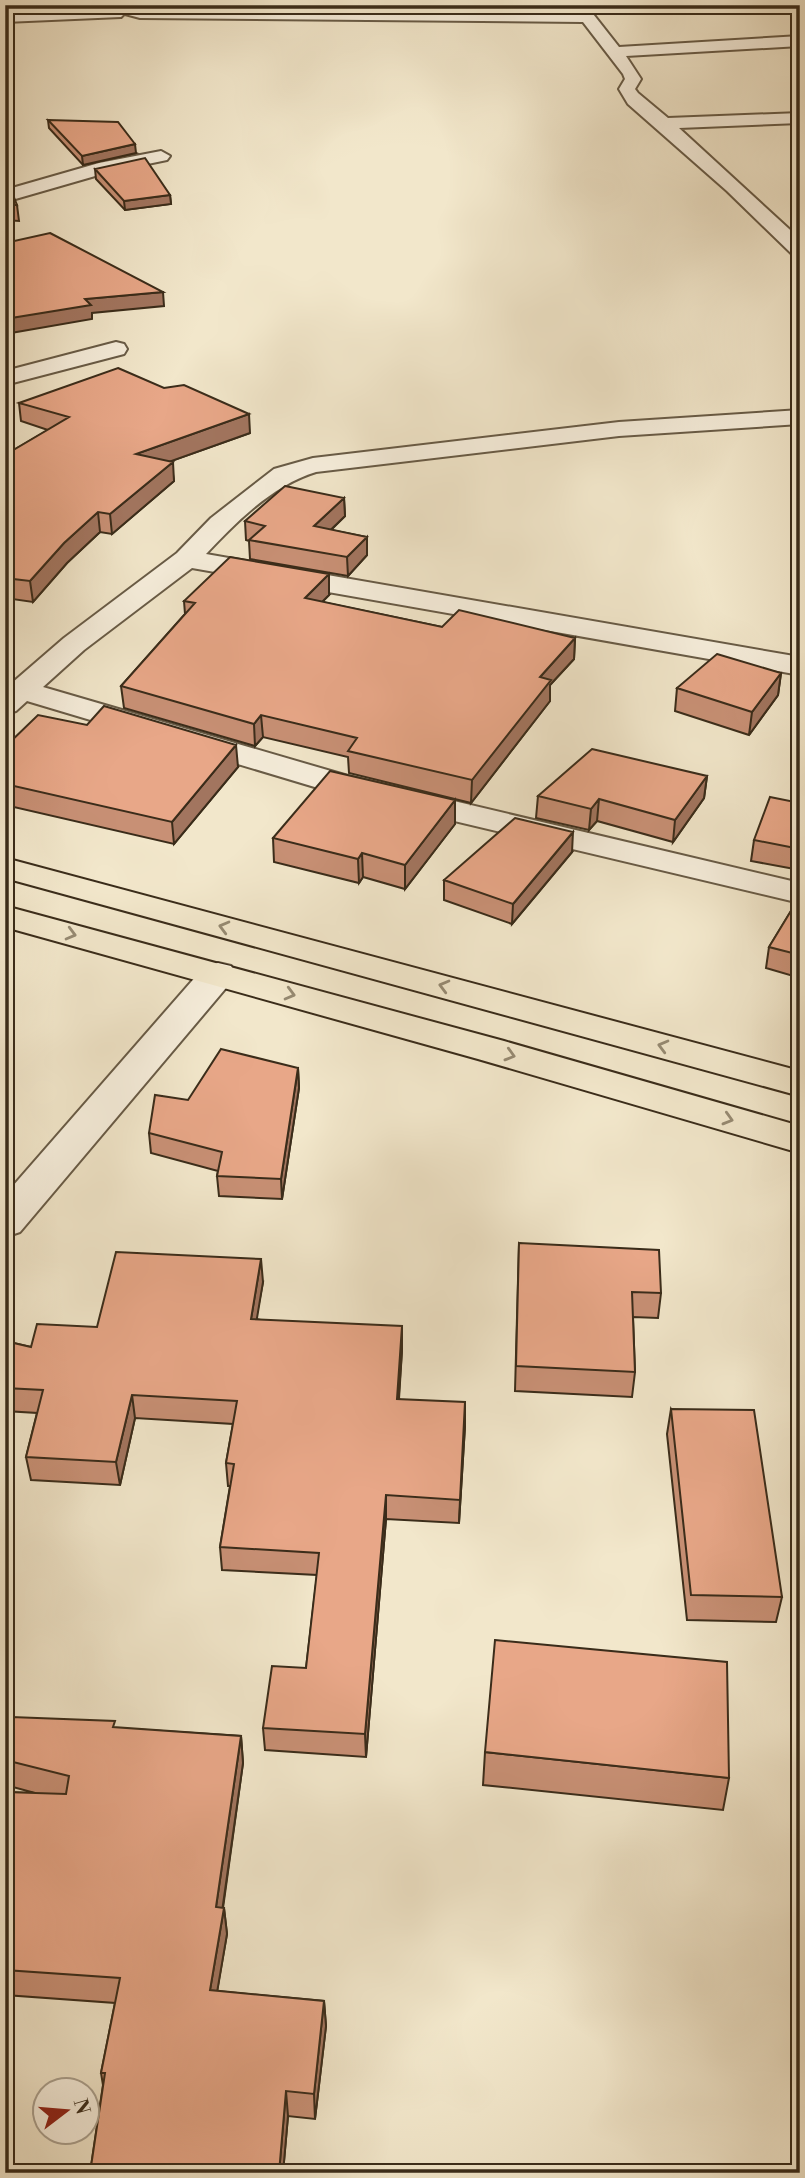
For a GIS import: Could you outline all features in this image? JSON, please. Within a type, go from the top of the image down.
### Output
[{"type":"main road","points":[[5,867],[800,1084]]},
{"type":"main road","points":[[5,916],[491,1049],[800,1140]]},
{"type":"street","points":[[5,17],[122,10],[140,13],[583,11],[631,73],[633,79],[627,89],[631,98],[664,123],[695,154],[763,212],[800,251]]},
{"type":"street","points":[[615,52],[800,41]]},
{"type":"street","points":[[664,123],[800,118]]},
{"type":"street","points":[[5,196],[106,167],[162,156]]},
{"type":"street","points":[[763,212],[788,211]]},
{"type":"street","points":[[5,378],[116,349]]},
{"type":"street","points":[[14,697],[74,644],[187,559],[220,524],[284,474],[313,465],[619,429],[800,417]]},
{"type":"street","points":[[187,559],[800,666]]},
{"type":"street","points":[[14,697],[339,784],[800,893]]},
{"type":"street","points":[[5,1222],[218,974]]},
{"type":"building","points":[[48,120],[118,122],[135,144],[82,156]]},
{"type":"building","points":[[145,158],[170,195],[124,201],[95,169]]},
{"type":"building","points":[[10,187],[17,205],[5,204],[5,188]]},
{"type":"building","points":[[50,233],[163,292],[85,299],[91,305],[5,319],[5,243]]},
{"type":"building","points":[[118,368],[164,388],[184,385],[249,414],[136,454],[173,462],[110,514],[98,512],[64,543],[30,581],[5,578],[5,455],[69,417],[19,403]]},
{"type":"building","points":[[285,486],[344,498],[314,526],[367,537],[347,557],[249,540],[265,526],[245,521]]},
{"type":"building","points":[[230,557],[329,574],[305,598],[442,627],[459,610],[575,638],[540,677],[551,680],[472,780],[348,751],[357,738],[261,715],[254,724],[121,686],[195,603],[184,601]]},
{"type":"building","points":[[717,654],[781,673],[752,712],[677,688]]},
{"type":"building","points":[[104,706],[236,745],[172,822],[5,784],[5,747],[38,715],[87,725]]},
{"type":"building","points":[[592,749],[707,776],[675,820],[599,799],[591,809],[538,796]]},
{"type":"building","points":[[330,771],[455,800],[405,865],[362,853],[358,859],[273,838]]},
{"type":"building","points":[[770,797],[800,803],[800,849],[754,840]]},
{"type":"building","points":[[515,818],[573,832],[513,904],[444,880]]},
{"type":"building","points":[[800,896],[800,955],[769,947]]},
{"type":"building","points":[[221,1049],[298,1068],[281,1179],[217,1176],[222,1152],[149,1133],[155,1095],[188,1100]]},
{"type":"building","points":[[519,1243],[659,1250],[661,1293],[632,1292],[635,1372],[516,1366]]},
{"type":"building","points":[[116,1252],[261,1259],[251,1319],[402,1326],[397,1399],[465,1402],[460,1500],[386,1495],[365,1734],[263,1728],[272,1666],[306,1668],[319,1553],[220,1547],[234,1464],[226,1463],[237,1401],[132,1395],[116,1462],[26,1457],[43,1390],[5,1388],[5,1341],[31,1347],[37,1324],[97,1327]]},
{"type":"building","points":[[671,1409],[754,1410],[782,1597],[691,1595]]},
{"type":"building","points":[[495,1640],[727,1662],[729,1778],[485,1752]]},
{"type":"building","points":[[11,1717],[115,1721],[113,1727],[241,1736],[216,1907],[224,1908],[210,1990],[324,2001],[314,2094],[286,2091],[279,2173],[90,2173],[94,2146],[102,2146],[102,2093],[105,2073],[101,2073],[120,1978],[5,1970],[5,1792],[66,1794],[69,1776],[5,1760]]}]
